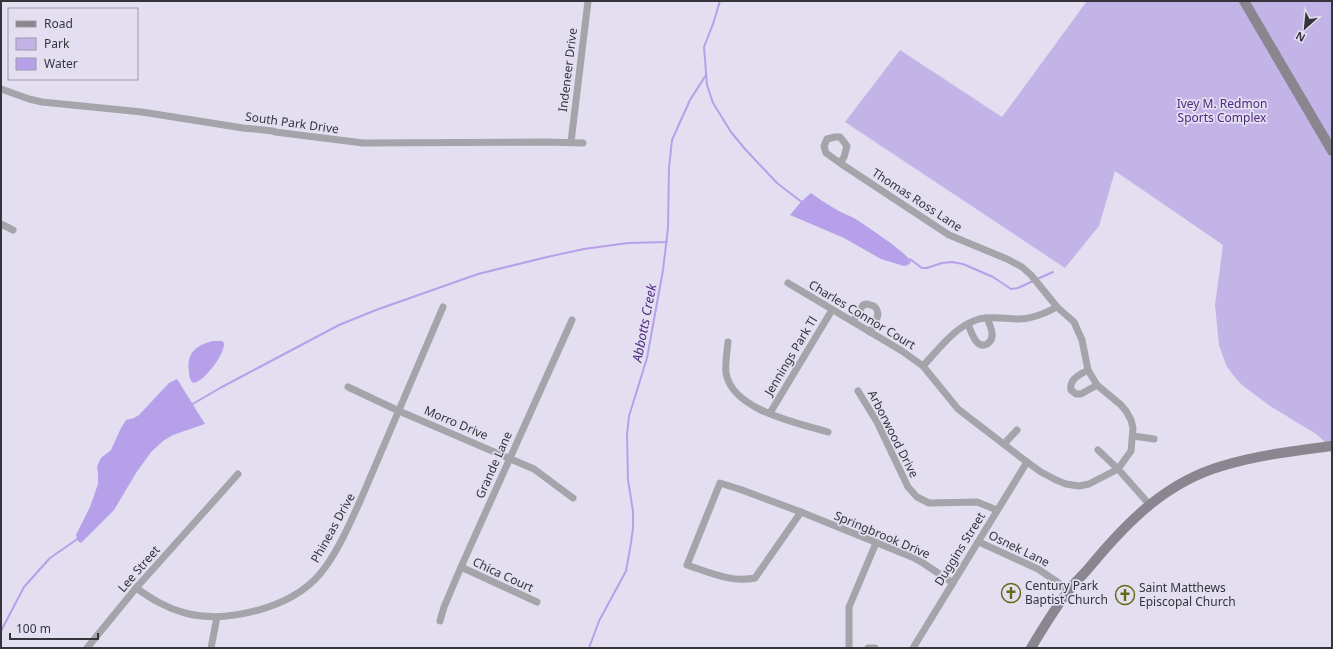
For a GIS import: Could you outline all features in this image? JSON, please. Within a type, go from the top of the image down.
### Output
[{"type":"main road","points":[[1244,1],[1332,151]]},
{"type":"main road","points":[[1031,648],[1069,590],[1117,536],[1149,504],[1196,476],[1221,466],[1271,454],[1332,446]]},
{"type":"street","name":"Indeneer Drive","points":[[570,142],[588,1]]},
{"type":"street","name":"South Park Drive","points":[[1,89],[42,102],[142,112],[243,128],[362,143],[583,143]]},
{"type":"street","name":"Thomas Ross Lane","points":[[840,163],[949,235],[1007,259],[1022,267],[1031,275],[1057,307],[1074,322],[1082,340],[1088,370],[1096,385],[1122,405],[1132,424],[1133,436],[1131,451],[1118,469]]},
{"type":"street","points":[[1,224],[13,230]]},
{"type":"street","name":"Charles Connor Court","points":[[788,283],[902,351],[923,366],[958,409],[1041,472],[1066,484],[1079,486],[1089,484],[1118,469]]},
{"type":"street","points":[[853,322],[863,305],[871,304],[878,312],[878,316],[870,332]]},
{"type":"street","name":"Phineas Drive","points":[[136,588],[156,602],[170,609],[187,614],[218,617],[252,611],[280,602],[303,589],[319,574],[348,529],[443,307]]},
{"type":"street","points":[[923,366],[953,334],[968,324],[987,318],[1021,319],[1044,314],[1057,307]]},
{"type":"street","name":"Jennings Park Tl","points":[[770,413],[832,310]]},
{"type":"street","points":[[968,324],[976,342],[986,344],[993,336],[987,318]]},
{"type":"street","name":"Grande Lane","points":[[440,621],[460,567],[572,320]]},
{"type":"street","points":[[728,342],[726,373],[732,388],[743,400],[784,420],[828,432]]},
{"type":"street","points":[[1088,370],[1072,380],[1070,390],[1076,394],[1081,394],[1096,385]]},
{"type":"street","name":"Morro Drive","points":[[348,387],[398,411],[509,457],[534,469],[573,498]]},
{"type":"street","name":"Arborwood Drive","points":[[858,391],[877,422],[908,487],[917,497],[929,503],[977,502],[997,510]]},
{"type":"street","points":[[1004,444],[1017,430]]},
{"type":"street","points":[[1133,436],[1154,439]]},
{"type":"street","points":[[1098,450],[1118,469],[1149,504]]},
{"type":"street","name":"Duggins Street","points":[[913,648],[1027,462]]},
{"type":"street","name":"Lee Street","points":[[87,648],[136,588],[238,474]]},
{"type":"street","name":"Springbrook Drive","points":[[801,512],[755,578],[747,579],[717,576],[687,565],[720,483],[801,512],[912,557],[953,583]]},
{"type":"street","name":"Osnek Lane","points":[[978,542],[1038,569],[1069,590]]},
{"type":"street","points":[[849,648],[849,607],[876,543]]},
{"type":"street","name":"Chica Court","points":[[460,567],[537,602]]},
{"type":"street","points":[[212,648],[218,617]]},
{"type":"street","points":[[868,648],[875,648]]},
{"type":"green space","name":"Ivey M. Redmon Sports Complex","points":[[1087,1],[1332,1],[1332,446],[1325,447],[1324,441],[1316,434],[1270,406],[1242,385],[1226,365],[1219,345],[1215,305],[1223,245],[1115,171],[1099,226],[1065,268],[845,122],[900,50],[1002,117]]},
{"type":"water","points":[[811,193],[874,231],[902,252],[911,262],[904,266],[881,259],[844,238],[790,215]]},
{"type":"water","points":[[213,341],[222,341],[224,343],[221,354],[208,373],[203,378],[193,383],[189,377],[188,365],[191,355],[197,348]]},
{"type":"water","points":[[177,379],[205,424],[173,435],[163,441],[151,452],[136,473],[114,510],[81,543],[78,541],[76,535],[90,507],[98,484],[97,467],[101,458],[111,450],[126,420],[139,415],[169,383]]},
{"type":"waterway","points":[[720,1],[704,47],[707,85],[713,103],[731,132],[745,149],[777,183],[803,203]]},
{"type":"waterway","name":"Abbotts Creek","points":[[589,648],[599,621],[626,571],[633,528],[633,511],[628,480],[627,435],[629,416],[647,358],[663,270],[668,228],[669,168],[672,140],[690,100],[706,75]]},
{"type":"waterway","points":[[191,405],[339,325],[376,310],[478,274],[584,249],[628,243],[667,242]]},
{"type":"waterway","points":[[910,259],[922,268],[952,262],[963,264],[993,277],[1011,289],[1018,288],[1033,281]]},
{"type":"waterway","points":[[1037,279],[1053,272]]},
{"type":"waterway","points":[[1,631],[24,587],[50,558],[78,538]]},
{"type":"place","name":"Century Park Baptist Church","points":[[1011,593]]},
{"type":"place","name":"Saint Matthews Episcopal Church","points":[[1125,595]]}]
